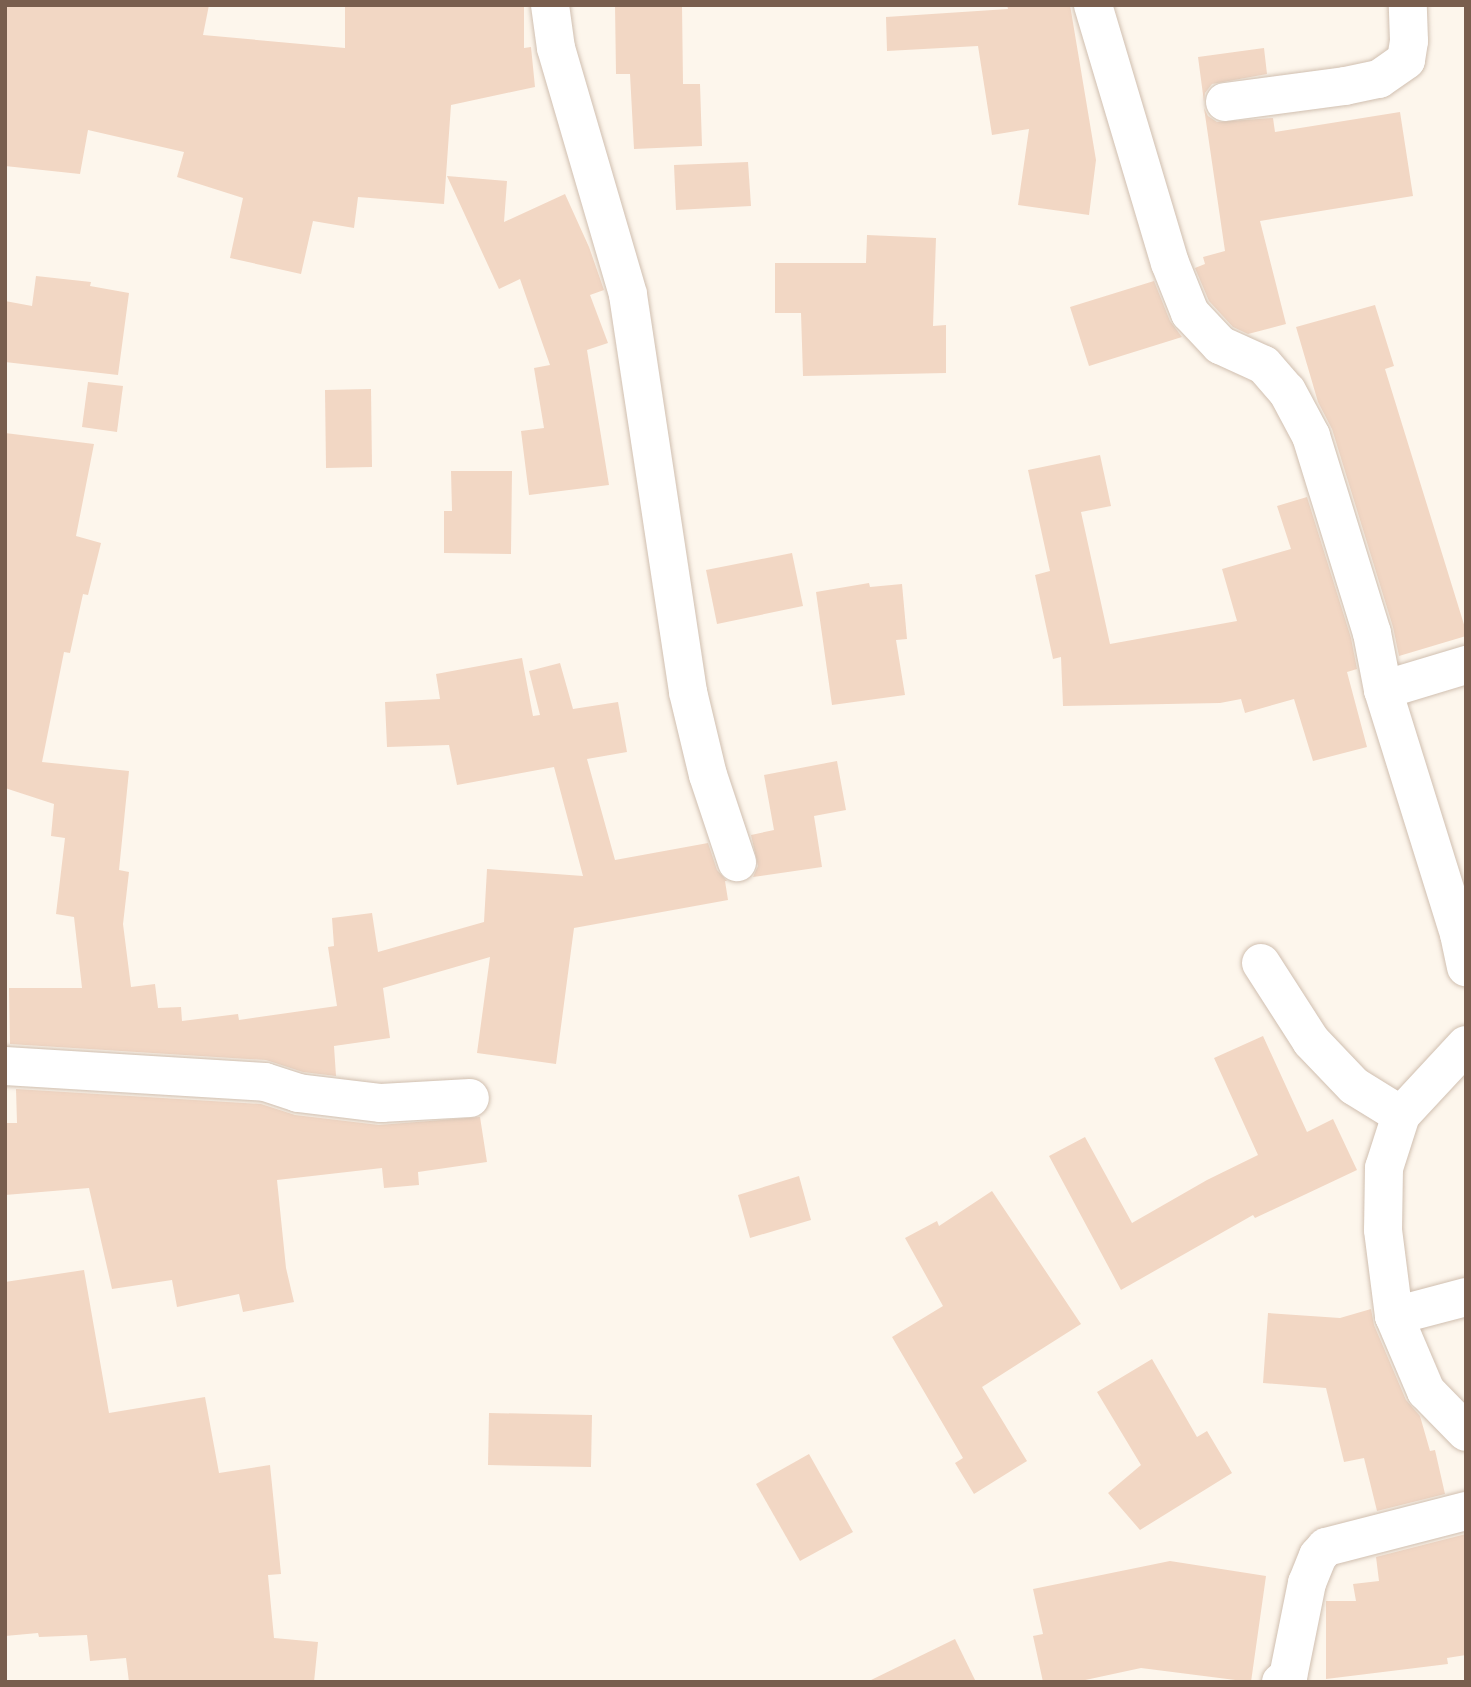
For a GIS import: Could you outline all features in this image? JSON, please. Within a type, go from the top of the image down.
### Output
[{"type":"street","points":[[551,5],[556,48],[628,295],[688,692],[708,775],[737,862]]},
{"type":"street","points":[[1093,5],[1170,263],[1190,313],[1220,345],[1264,365],[1287,391],[1311,436],[1372,633],[1383,690],[1459,934],[1466,967]]},
{"type":"street","points":[[1225,102],[1379,79],[1406,60],[1409,41],[1408,5]]},
{"type":"street","points":[[1383,690],[1466,665]]},
{"type":"street","points":[[1261,963],[1311,1041],[1354,1086],[1401,1115]]},
{"type":"street","points":[[1466,1045],[1401,1115],[1384,1168],[1383,1230],[1394,1316],[1426,1391],[1466,1432]]},
{"type":"street","points":[[5,1066],[265,1082],[298,1093],[382,1103],[470,1098]]},
{"type":"street","points":[[1394,1316],[1466,1297]]},
{"type":"street","points":[[1281,1682],[1288,1677],[1307,1583],[1318,1556],[1326,1547],[1466,1511]]},
{"type":"building","points":[[5,5],[209,5],[203,35],[345,48],[345,5],[524,5],[524,48],[531,47],[535,87],[451,105],[444,204],[358,197],[354,228],[313,221],[301,274],[230,258],[243,198],[177,177],[184,152],[88,130],[80,174],[5,166]]},
{"type":"building","points":[[615,5],[682,5],[683,84],[700,84],[702,146],[634,149],[630,74],[616,74]]},
{"type":"building","points":[[1007,5],[1070,5],[1096,160],[1089,215],[1018,205],[1029,129],[992,135],[978,46],[887,51],[886,17],[1008,9]]},
{"type":"building","points":[[1264,48],[1267,74],[1212,84],[1205,93],[1204,102],[1198,57]]},
{"type":"building","points":[[1204,108],[1208,116],[1217,122],[1273,118],[1275,132],[1400,112],[1413,196],[1260,221],[1286,324],[1248,334],[1233,327],[1209,301],[1195,268],[1205,264],[1203,257],[1225,251]]},
{"type":"building","points":[[748,162],[751,206],[676,210],[674,165]]},
{"type":"building","points":[[447,176],[507,181],[504,222],[565,194],[589,247],[604,290],[590,295],[608,343],[587,350],[609,485],[529,495],[521,431],[544,428],[534,368],[550,365],[520,279],[499,289]]},
{"type":"building","points":[[867,235],[936,238],[933,326],[946,325],[946,373],[803,376],[801,313],[775,313],[775,263],[866,263]]},
{"type":"building","points":[[36,276],[91,282],[90,286],[129,293],[118,375],[5,362],[5,301],[32,306]]},
{"type":"building","points":[[1154,281],[1170,321],[1182,337],[1089,366],[1070,307]]},
{"type":"building","points":[[1375,305],[1394,366],[1385,369],[1466,631],[1466,636],[1399,656],[1393,627],[1332,429],[1318,402],[1296,327]]},
{"type":"building","points":[[88,382],[123,386],[117,432],[82,427]]},
{"type":"building","points":[[371,389],[372,467],[326,468],[325,390]]},
{"type":"building","points":[[5,433],[94,444],[76,536],[101,543],[88,595],[83,594],[70,653],[64,652],[42,762],[129,771],[119,870],[129,872],[123,924],[131,987],[155,984],[158,1008],[181,1007],[182,1021],[238,1014],[239,1020],[337,1006],[328,947],[334,946],[332,918],[372,913],[378,952],[484,922],[487,869],[583,876],[554,767],[457,785],[449,745],[387,747],[385,702],[440,699],[436,674],[522,658],[533,716],[540,715],[529,671],[560,663],[573,709],[618,702],[627,752],[587,759],[615,860],[708,843],[717,870],[727,881],[728,900],[574,928],[556,1064],[477,1053],[490,957],[383,988],[390,1038],[334,1046],[336,1076],[303,1072],[266,1060],[10,1044],[9,988],[82,988],[74,917],[56,914],[65,838],[51,836],[54,804],[5,788]]},
{"type":"building","points":[[1100,455],[1111,506],[1081,512],[1110,644],[1237,621],[1222,569],[1291,549],[1277,506],[1307,497],[1351,638],[1357,669],[1347,672],[1367,747],[1313,761],[1294,699],[1245,713],[1241,699],[1220,703],[1063,706],[1061,657],[1053,659],[1035,575],[1050,571],[1028,470]]},
{"type":"building","points":[[451,471],[512,471],[511,554],[444,553],[444,511],[452,511]]},
{"type":"building","points":[[792,553],[803,606],[717,624],[706,570]]},
{"type":"building","points":[[869,583],[870,587],[902,584],[907,639],[896,640],[905,695],[832,705],[816,592]]},
{"type":"building","points":[[837,761],[846,810],[814,816],[822,867],[753,877],[758,866],[751,835],[774,830],[764,775]]},
{"type":"building","points":[[1263,1036],[1307,1132],[1333,1119],[1357,1170],[1255,1218],[1253,1215],[1121,1290],[1049,1156],[1085,1137],[1132,1223],[1207,1180],[1258,1155],[1214,1058]]},
{"type":"building","points":[[16,1089],[261,1104],[295,1115],[379,1125],[480,1117],[487,1162],[418,1172],[419,1185],[384,1188],[382,1168],[277,1180],[286,1268],[294,1302],[243,1312],[239,1294],[177,1307],[172,1280],[112,1289],[89,1188],[5,1195],[5,1123],[17,1123]]},
{"type":"building","points":[[799,1176],[811,1220],[750,1238],[738,1195]]},
{"type":"building","points":[[992,1191],[1081,1324],[982,1387],[1027,1461],[974,1494],[955,1463],[963,1458],[892,1337],[943,1306],[905,1238],[937,1221],[939,1226]]},
{"type":"building","points":[[84,1270],[109,1413],[205,1397],[219,1473],[270,1465],[281,1574],[268,1575],[274,1638],[318,1642],[314,1682],[129,1682],[126,1658],[90,1661],[87,1635],[39,1637],[38,1633],[5,1636],[5,1282]]},
{"type":"building","points":[[1371,1309],[1374,1325],[1406,1400],[1420,1416],[1430,1451],[1435,1450],[1445,1494],[1377,1511],[1364,1458],[1344,1462],[1326,1388],[1263,1383],[1268,1313],[1340,1318]]},
{"type":"building","points":[[1152,1359],[1197,1437],[1207,1431],[1232,1473],[1140,1530],[1108,1493],[1141,1465],[1097,1392]]},
{"type":"building","points":[[489,1413],[592,1415],[591,1467],[488,1465]]},
{"type":"building","points":[[809,1454],[853,1532],[800,1561],[756,1484]]},
{"type":"building","points":[[1466,1534],[1466,1655],[1447,1658],[1448,1664],[1326,1679],[1326,1601],[1356,1601],[1353,1584],[1379,1581],[1376,1557]]},
{"type":"building","points":[[1170,1561],[1266,1576],[1251,1682],[1141,1668],[1076,1682],[1043,1682],[1033,1636],[1043,1634],[1033,1589]]},
{"type":"building","points":[[955,1639],[976,1682],[867,1682]]}]
